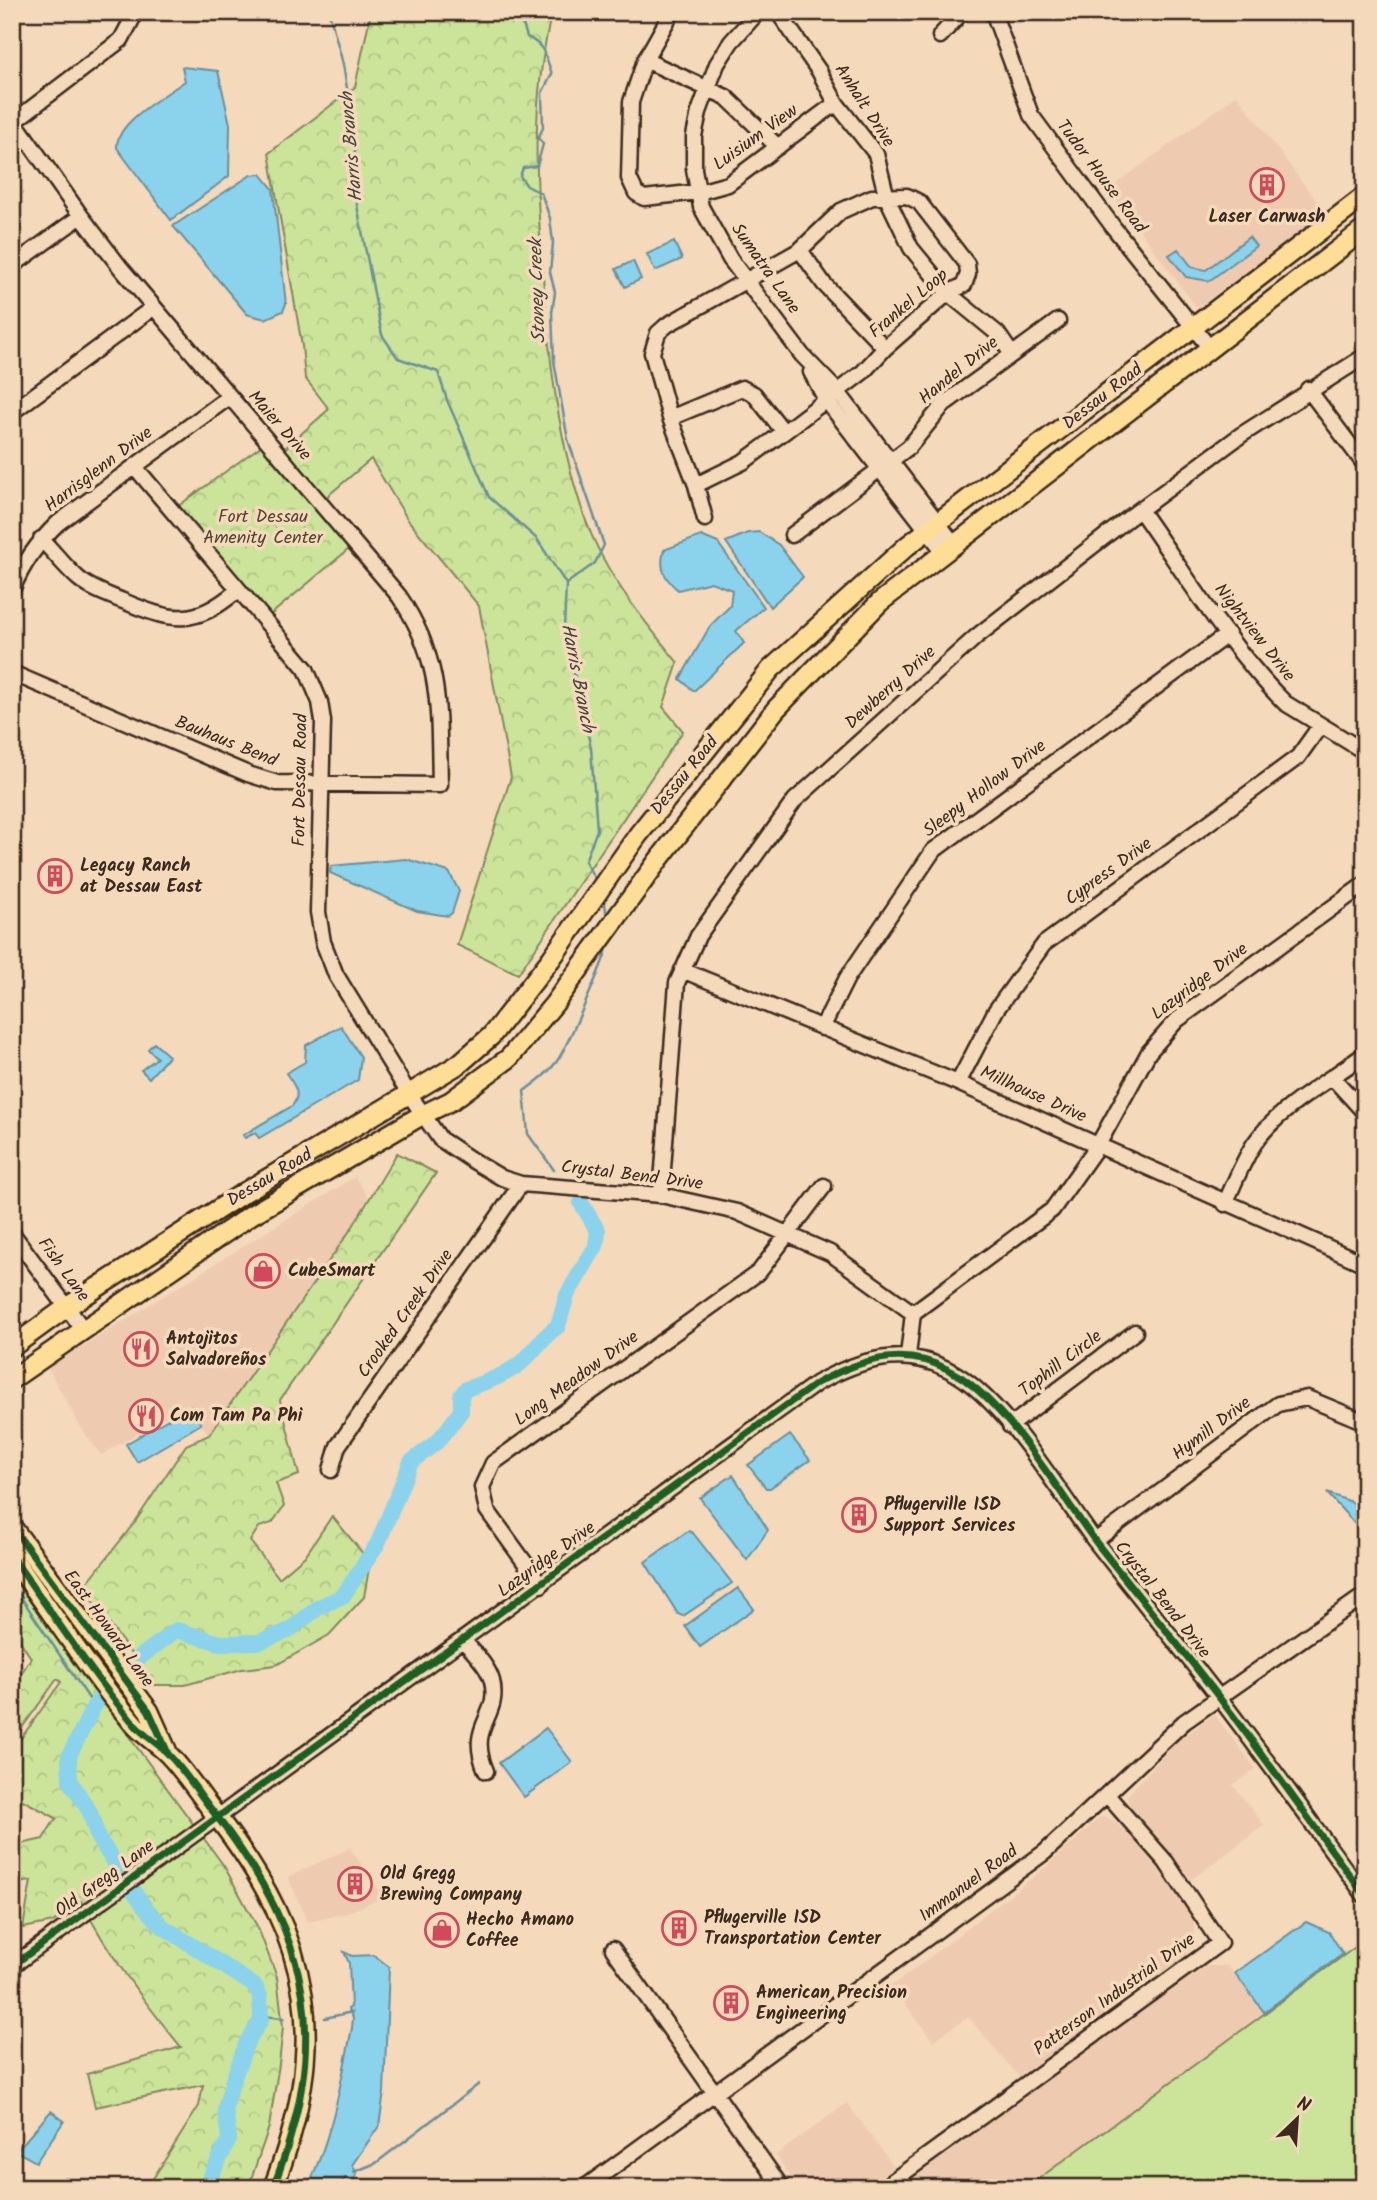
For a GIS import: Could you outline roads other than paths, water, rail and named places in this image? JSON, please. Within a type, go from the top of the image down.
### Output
[{"type":"main road","name":"Dessau Road","points":[[12,1347],[66,1307],[245,1192],[459,1065],[491,1036],[570,932],[638,835],[771,669],[907,546],[1365,196]]},
{"type":"main road","name":"Dessau Road","points":[[12,1379],[251,1215],[422,1115],[451,1101],[509,1058],[554,1004],[660,858],[776,709],[880,601],[1087,445],[1209,347],[1365,229]]},
{"type":"main road","name":"East Howard Lane","points":[[12,1527],[149,1711],[169,1755]]},
{"type":"main road","name":"East Howard Lane","points":[[12,1557],[133,1723],[169,1755],[254,1868],[272,1899],[291,1943],[304,1994],[307,2046],[300,2102],[273,2188]]},
{"type":"street","points":[[13,122],[121,40],[136,12]]},
{"type":"street","name":"Luisium View","points":[[672,12],[645,60],[631,102],[631,185],[644,198],[699,192],[737,179],[836,103]]},
{"type":"street","name":"Sumatra Lane","points":[[758,12],[731,41],[707,87],[694,136],[701,207],[730,259],[949,548]]},
{"type":"street","name":"Anhalt Drive","points":[[778,12],[819,71],[836,103],[876,154],[887,198],[911,248],[948,293],[998,334],[1011,354]]},
{"type":"street","points":[[940,36],[962,12]]},
{"type":"street","name":"Tudor House Road","points":[[993,12],[1031,115],[1209,347]]},
{"type":"street","points":[[645,60],[707,87],[744,112],[778,147]]},
{"type":"street","name":"Maier Drive","points":[[13,122],[81,216],[229,397],[399,596],[414,618],[434,669],[438,699],[440,785]]},
{"type":"street","name":"Frankel Loop","points":[[696,485],[743,462],[784,432],[863,372],[885,348],[948,293],[964,285],[967,264],[919,202],[907,196],[865,199],[841,211],[800,250],[667,325],[658,333],[652,353],[670,418],[696,485],[705,519]]},
{"type":"street","points":[[12,266],[81,216]]},
{"type":"street","points":[[800,250],[824,284],[885,348]]},
{"type":"street","points":[[12,412],[155,307]]},
{"type":"street","name":"Handel Drive","points":[[792,535],[909,446],[944,404],[1058,321]]},
{"type":"street","name":"Dewberry Drive","points":[[661,1195],[675,1000],[682,970],[698,936],[722,899],[795,800],[977,636],[1140,510],[1308,389],[1365,356]]},
{"type":"street","points":[[670,418],[742,388],[754,394],[784,432]]},
{"type":"street","points":[[1308,389],[1365,465]]},
{"type":"street","name":"Harrisglenn Drive","points":[[12,590],[21,568],[41,539],[229,397]]},
{"type":"street","name":"Fort Dessau Road","points":[[135,467],[306,669],[315,687],[323,721],[318,912],[323,942],[335,975],[422,1115]]},
{"type":"street","name":"Nightview Drive","points":[[1140,510],[1228,634],[1275,693],[1320,726],[1365,752]]},
{"type":"street","points":[[41,539],[79,579],[97,590],[163,617],[188,618],[206,613],[238,590]]},
{"type":"street","name":"Sleepy Hollow Drive","points":[[822,1028],[847,978],[933,851],[1228,634]]},
{"type":"street","name":"Bauhaus Bend","points":[[12,673],[248,774],[277,783],[440,785]]},
{"type":"street","name":"Cypress Drive","points":[[958,1083],[996,1010],[1044,944],[1298,757],[1320,726]]},
{"type":"street","name":"Lazyridge Drive","points":[[913,1313],[1052,1210],[1098,1145],[1160,1035],[1365,884]]},
{"type":"street","name":"Millhouse Drive","points":[[682,970],[958,1083],[1365,1264]]},
{"type":"street","points":[[1225,1204],[1254,1144],[1263,1133],[1280,1116],[1365,1055]]},
{"type":"street","points":[[1333,1078],[1365,1113]]},
{"type":"street","name":"Crystal Bend Drive","points":[[422,1115],[440,1139],[486,1169],[521,1184],[661,1195],[737,1212],[789,1233],[851,1266],[913,1313]]},
{"type":"street","name":"Crooked Creek Drive","points":[[331,1470],[338,1446],[521,1184]]},
{"type":"street","name":"Long Meadow Drive","points":[[541,1585],[487,1510],[482,1487],[493,1463],[759,1272],[824,1186]]},
{"type":"street","name":"Fish Lane","points":[[12,1233],[83,1329]]},
{"type":"street","points":[[908,1356],[913,1313]]},
{"type":"street","name":"Tophill Circle","points":[[1010,1426],[1135,1332]]},
{"type":"street","name":"Lazyridge Drive","points":[[218,1819],[817,1383],[861,1363],[908,1356]]},
{"type":"street","name":"Crystal Bend Drive","points":[[908,1356],[932,1362],[968,1381],[1010,1426],[1365,1896]]},
{"type":"street","name":"Hymill Drive","points":[[1096,1541],[1278,1404],[1307,1398],[1365,1422]]},
{"type":"street","name":"Immanuel Road","points":[[584,2188],[1045,1852],[1108,1796],[1167,1737],[1365,1595]]},
{"type":"street","points":[[464,1641],[492,1680],[492,1706],[478,1740],[478,1752],[486,1771]]},
{"type":"street","name":"Patterson Industrial Drive","points":[[883,2188],[1220,1943],[1166,1862],[1108,1796]]},
{"type":"street","name":"Old Gregg Lane","points":[[12,1966],[218,1819]]},
{"type":"street","points":[[613,1950],[782,2188]]},
{"type":"water","points":[[182,67],[218,71],[230,124],[229,176],[171,220],[117,148],[119,138],[132,119],[185,81]]},
{"type":"water","points":[[261,174],[273,189],[286,304],[283,311],[265,319],[247,314],[173,226],[251,175]]},
{"type":"water","points":[[1249,237],[1256,246],[1209,281],[1186,277],[1169,255],[1178,249],[1192,267],[1206,270]]},
{"type":"water","points":[[674,242],[682,259],[655,271],[647,254]]},
{"type":"water","points":[[633,261],[641,279],[625,287],[616,269]]},
{"type":"water","points":[[759,532],[779,545],[803,577],[770,607],[726,542],[748,533]]},
{"type":"water","points":[[701,536],[718,543],[764,607],[736,631],[744,643],[694,691],[680,679],[710,626],[730,606],[732,590],[711,582],[678,590],[666,577],[662,562],[664,550]]},
{"type":"water","points":[[406,859],[449,872],[459,891],[452,913],[448,916],[417,911],[330,873],[331,866]]},
{"type":"water","points":[[341,1026],[361,1057],[358,1080],[259,1138],[255,1133],[245,1138],[243,1135],[292,1106],[297,1093],[286,1073],[305,1062],[306,1045]]},
{"type":"water","points":[[154,1043],[169,1056],[149,1078],[141,1070],[157,1058],[148,1049]]},
{"type":"water","points":[[190,1406],[201,1424],[137,1462],[126,1444]]},
{"type":"water","points":[[790,1435],[810,1460],[770,1488],[766,1488],[748,1465]]},
{"type":"water","points":[[733,1475],[768,1530],[747,1560],[700,1498]]},
{"type":"water","points":[[1327,1493],[1365,1507],[1365,1518],[1354,1523]]},
{"type":"water","points":[[688,1531],[693,1533],[732,1583],[683,1616],[678,1614],[645,1562]]},
{"type":"water","points":[[738,1588],[754,1609],[700,1647],[685,1626]]},
{"type":"water","points":[[546,1728],[572,1762],[524,1797],[499,1763]]},
{"type":"water","points":[[1306,1922],[1329,1932],[1343,1954],[1264,2012],[1235,1973]]},
{"type":"water","points":[[344,1952],[352,1956],[374,1955],[389,1967],[384,2092],[379,2126],[352,2165],[357,2173],[354,2181],[345,2178],[338,2188],[307,2188],[329,2130],[352,2028],[353,2018],[348,2009],[351,2007],[349,1963]]},
{"type":"water","points":[[51,2111],[64,2121],[36,2162],[18,2152],[19,2148]]},
{"type":"waterway","name":"Harris Branch","points":[[329,12],[343,64],[354,131],[357,205],[382,335],[398,358],[438,372],[447,400],[489,497],[537,539],[566,584],[564,629],[591,748],[597,830],[585,861],[597,883]]},
{"type":"waterway","name":"Stoney Creek","points":[[519,12],[527,37],[541,48],[552,74],[542,93],[543,128],[538,138],[543,144],[537,166],[523,168],[520,176],[527,186],[541,193],[550,218],[553,243],[550,272],[555,292],[552,313],[554,361],[568,440],[604,545],[595,563],[566,584]]},
{"type":"waterway","name":"Harris Branch","points":[[604,895],[607,919]]},
{"type":"waterway","name":"Harris Branch","points":[[554,1170],[528,1134],[524,1091],[542,1078],[562,1053],[595,980],[609,940]]},
{"type":"waterway","name":"Harris Branch","points":[[205,2188],[229,2139],[225,2109],[247,2042],[261,2020],[260,1996],[255,1986],[162,1926],[144,1906],[98,1838],[90,1812],[70,1781],[69,1756],[94,1706],[131,1664],[176,1630],[220,1643],[259,1642],[288,1631],[319,1607],[343,1596],[378,1543],[411,1462],[438,1441],[447,1430],[461,1411],[461,1395],[466,1389],[516,1367],[558,1326],[567,1295],[596,1246],[598,1231],[581,1203]]},
{"type":"waterway","points":[[12,1584],[94,1706]]},
{"type":"waterway","points":[[1364,1633],[1365,1641]]},
{"type":"waterway","points":[[325,2018],[352,2012]]},
{"type":"waterway","points":[[261,2016],[284,2018]]},
{"type":"waterway","points":[[354,2172],[376,2163],[479,2084]]},
{"type":"place","name":"Laser Carwash","points":[[1267,185]]},
{"type":"place","name":"Legacy Ranch at Dessau East","points":[[55,876]]},
{"type":"place","name":"CubeSmart","points":[[263,1271]]},
{"type":"place","name":"Antojitos Salvadoreños","points":[[141,1349]]},
{"type":"place","name":"Com Tam Pa Phi","points":[[146,1416]]},
{"type":"place","name":"Pflugerville ISD Support Services","points":[[859,1515]]},
{"type":"place","name":"Old Gregg Brewing Company","points":[[355,1884]]},
{"type":"place","name":"Pflugerville ISD Transportation Center","points":[[679,1928]]},
{"type":"place","name":"Hecho Amano Coffee","points":[[442,1930]]},
{"type":"place","name":"American Precision Engineering","points":[[731,2003]]},
{"type":"park label","name":"Fort Dessau Amenity Center","points":[[263,527]]}]
